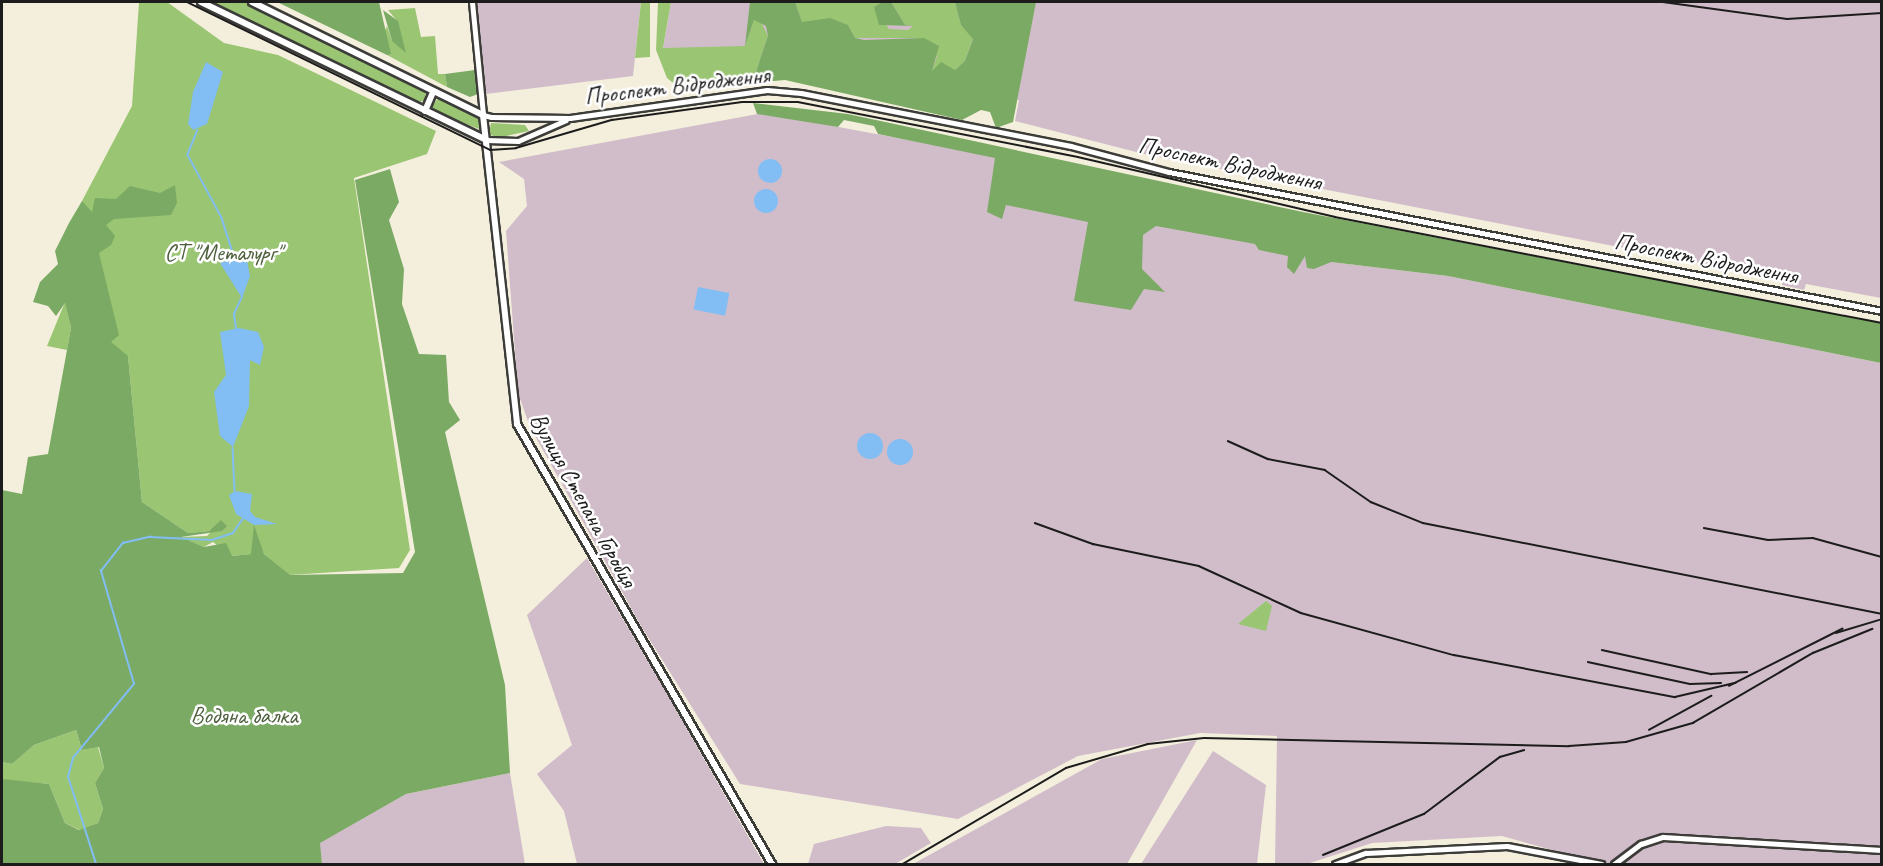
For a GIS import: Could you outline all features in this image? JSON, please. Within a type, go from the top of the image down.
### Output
[{"type":"main road","name":"Проспект Відродження","points":[[201,2],[486,140]]},
{"type":"main road","name":"Проспект Відродження","points":[[252,2],[483,115]]},
{"type":"main road","points":[[424,111],[433,92]]},
{"type":"main road","name":"Вулиця Степана Горобця","points":[[483,115],[517,424],[772,864]]},
{"type":"street","points":[[472,2],[483,115]]},
{"type":"street","name":"Проспект Відродження","points":[[483,115],[570,118],[767,90],[801,93],[1071,146],[1169,172],[1881,311]]},
{"type":"street","name":"Проспект Відродження","points":[[486,140],[518,141],[570,118]]},
{"type":"street","points":[[1615,864],[1641,844],[1663,837],[1810,850],[1881,850]]},
{"type":"street","points":[[1335,864],[1366,853],[1487,846],[1601,864]]},
{"type":"shaded area","points":[[476,2],[641,2],[633,76],[486,94]]},
{"type":"shaded area","points":[[671,2],[1881,2],[1881,298],[1806,284],[1804,290],[1782,285],[1782,279],[1144,154],[1015,121],[1019,100],[663,48]]},
{"type":"shaded area","points":[[763,113],[995,156],[1331,262],[1448,276],[1881,363],[1881,864],[1602,864],[1502,836],[1372,843],[1307,864],[1275,864],[1277,736],[1200,733],[1078,756],[958,819],[740,784],[641,626],[530,427],[518,393],[506,231],[527,206],[524,179],[499,162]]},
{"type":"shaded area","points":[[587,558],[764,864],[577,864],[564,811],[537,774],[572,745],[527,615]]},
{"type":"shaded area","points":[[1197,740],[1127,864],[913,864],[1102,759]]},
{"type":"shaded area","points":[[1213,751],[1266,785],[1257,864],[1141,864]]},
{"type":"shaded area","points":[[510,773],[525,864],[322,864],[319,843],[406,794]]},
{"type":"shaded area","points":[[886,826],[921,828],[931,843],[895,864],[808,864],[814,844]]},
{"type":"green space","name":"СТ \"Металург\"","points":[[139,2],[167,2],[224,43],[278,55],[436,131],[427,154],[354,178],[410,550],[399,568],[289,575],[264,554],[254,533],[252,554],[231,556],[213,542],[204,547],[180,537],[207,536],[221,521],[209,531],[188,533],[142,502],[128,356],[95,354],[82,201],[132,106]]},
{"type":"green space","points":[[213,2],[247,2],[426,90],[425,101],[416,102]]},
{"type":"green space","points":[[277,2],[379,2],[391,54],[387,55]]},
{"type":"green space","points":[[641,2],[650,2],[650,57],[635,58]]},
{"type":"green space","points":[[658,2],[671,2],[663,48],[745,46],[754,20],[760,20],[768,36],[752,83],[682,90],[667,78],[656,50]]},
{"type":"green space","points":[[750,2],[795,2],[802,22],[830,18],[848,25],[855,38],[864,40],[924,38],[939,46],[932,71],[941,62],[955,70],[965,61],[973,39],[961,25],[955,2],[1036,2],[1013,122],[996,128],[990,112],[981,110],[962,120],[785,80],[752,83],[768,36],[766,26],[754,20],[745,46]]},
{"type":"green space","points":[[795,2],[882,2],[874,7],[889,29],[908,30],[913,26],[905,25],[891,2],[955,2],[961,25],[973,38],[965,61],[955,70],[932,71],[937,56],[916,38],[855,38],[848,25],[802,22]]},
{"type":"green space","points":[[882,2],[891,2],[905,25],[914,26],[879,25],[874,7]]},
{"type":"green space","points":[[415,8],[421,37],[435,36],[438,74],[445,74],[447,87],[387,55],[384,33],[387,26],[392,41],[398,22],[388,10]]},
{"type":"green space","points":[[383,10],[398,21],[406,53],[392,41]]},
{"type":"green space","points":[[475,70],[478,94],[470,97],[447,87],[445,74]]},
{"type":"green space","points":[[439,97],[480,116],[479,129],[435,112],[432,106]]},
{"type":"green space","points":[[753,103],[848,114],[1303,212],[1881,323],[1881,363],[1448,276],[1331,262],[1314,269],[1307,268],[1305,256],[1294,274],[1287,267],[1288,256],[1259,250],[1255,244],[1156,226],[1143,235],[1142,269],[1165,292],[1144,289],[1131,310],[1074,301],[1088,222],[1006,205],[1002,219],[987,212],[995,158],[878,134],[874,126],[844,120],[838,127],[757,114]]},
{"type":"green space","points":[[491,123],[525,125],[529,131],[497,138],[489,134]]},
{"type":"green space","name":"Водяна балка","points":[[390,169],[399,202],[389,220],[404,269],[402,304],[419,354],[446,355],[449,402],[460,420],[445,432],[505,685],[510,773],[406,794],[320,843],[322,864],[2,864],[3,779],[49,784],[65,823],[79,830],[98,823],[103,809],[95,783],[104,768],[99,747],[82,750],[76,730],[34,745],[12,764],[2,762],[2,490],[22,494],[28,457],[48,454],[71,328],[65,303],[56,316],[48,306],[33,302],[40,282],[58,264],[55,251],[69,223],[82,201],[92,212],[95,198],[116,199],[130,186],[160,193],[175,185],[177,203],[171,215],[114,219],[106,225],[115,236],[111,245],[99,253],[119,335],[111,342],[128,356],[142,502],[188,533],[209,531],[221,520],[227,526],[222,531],[181,537],[204,547],[226,543],[232,556],[251,554],[254,525],[264,554],[290,575],[403,573],[415,552],[355,180]]},
{"type":"green space","points":[[65,302],[71,328],[67,350],[47,346]]},
{"type":"green space","points":[[1266,601],[1272,606],[1266,631],[1238,624]]},
{"type":"green space","points":[[76,730],[82,750],[98,747],[104,768],[95,783],[103,809],[98,823],[80,830],[65,823],[49,784],[2,780],[2,762],[12,764],[34,745]]},
{"type":"water","points":[[206,62],[223,72],[207,124],[193,130],[188,124],[193,92]]},
{"type":"water","points":[[770,159],[779,162],[782,171],[779,180],[770,183],[761,180],[758,171],[761,162]]},
{"type":"water","points":[[766,189],[775,192],[778,201],[775,210],[766,213],[757,210],[754,201],[757,192]]},
{"type":"water","points":[[235,258],[247,261],[250,276],[242,298],[220,263]]},
{"type":"water","points":[[698,287],[729,293],[725,316],[694,310]]},
{"type":"water","points":[[239,328],[258,332],[264,347],[260,365],[250,360],[249,406],[233,447],[220,436],[214,392],[226,375],[220,332]]},
{"type":"water","points":[[870,433],[879,437],[883,446],[879,455],[870,459],[861,455],[857,446],[861,437]]},
{"type":"water","points":[[900,439],[909,443],[913,452],[909,461],[900,465],[891,461],[887,452],[891,443]]},
{"type":"water","points":[[235,491],[252,494],[250,511],[255,517],[277,524],[254,525],[236,514],[229,495]]},
{"type":"waterway","points":[[198,130],[188,155],[222,218],[235,259]]},
{"type":"waterway","points":[[236,329],[234,314],[242,297]]},
{"type":"waterway","points":[[233,448],[235,490]]},
{"type":"waterway","points":[[96,864],[68,777],[73,758],[134,684],[101,571],[123,543],[150,537],[212,540],[233,533],[244,517]]},
{"type":"tram line","points":[[187,2],[490,150],[516,148],[612,120],[742,102],[798,102],[1078,157],[1335,217],[1882,323]]},
{"type":"railway","points":[[1663,2],[1787,19],[1882,13]]},
{"type":"railway","points":[[1228,441],[1268,459],[1325,470],[1371,502],[1423,523],[1882,614]]},
{"type":"railway","points":[[1035,523],[1093,544],[1199,566],[1301,613],[1454,655],[1675,697],[1735,683]]},
{"type":"railway","points":[[1704,528],[1768,540],[1813,538],[1882,557]]},
{"type":"railway","points":[[1836,633],[1879,620]]},
{"type":"railway","points":[[1729,686],[1842,629]]},
{"type":"railway","points":[[903,864],[1066,768],[1148,744],[1204,738],[1569,746],[1626,742],[1693,723],[1813,653],[1872,629]]},
{"type":"railway","points":[[1602,650],[1711,674],[1747,672]]},
{"type":"railway","points":[[1588,662],[1690,684],[1721,683]]},
{"type":"railway","points":[[1649,730],[1711,696]]},
{"type":"railway","points":[[1323,855],[1424,814],[1500,757],[1524,750]]}]
